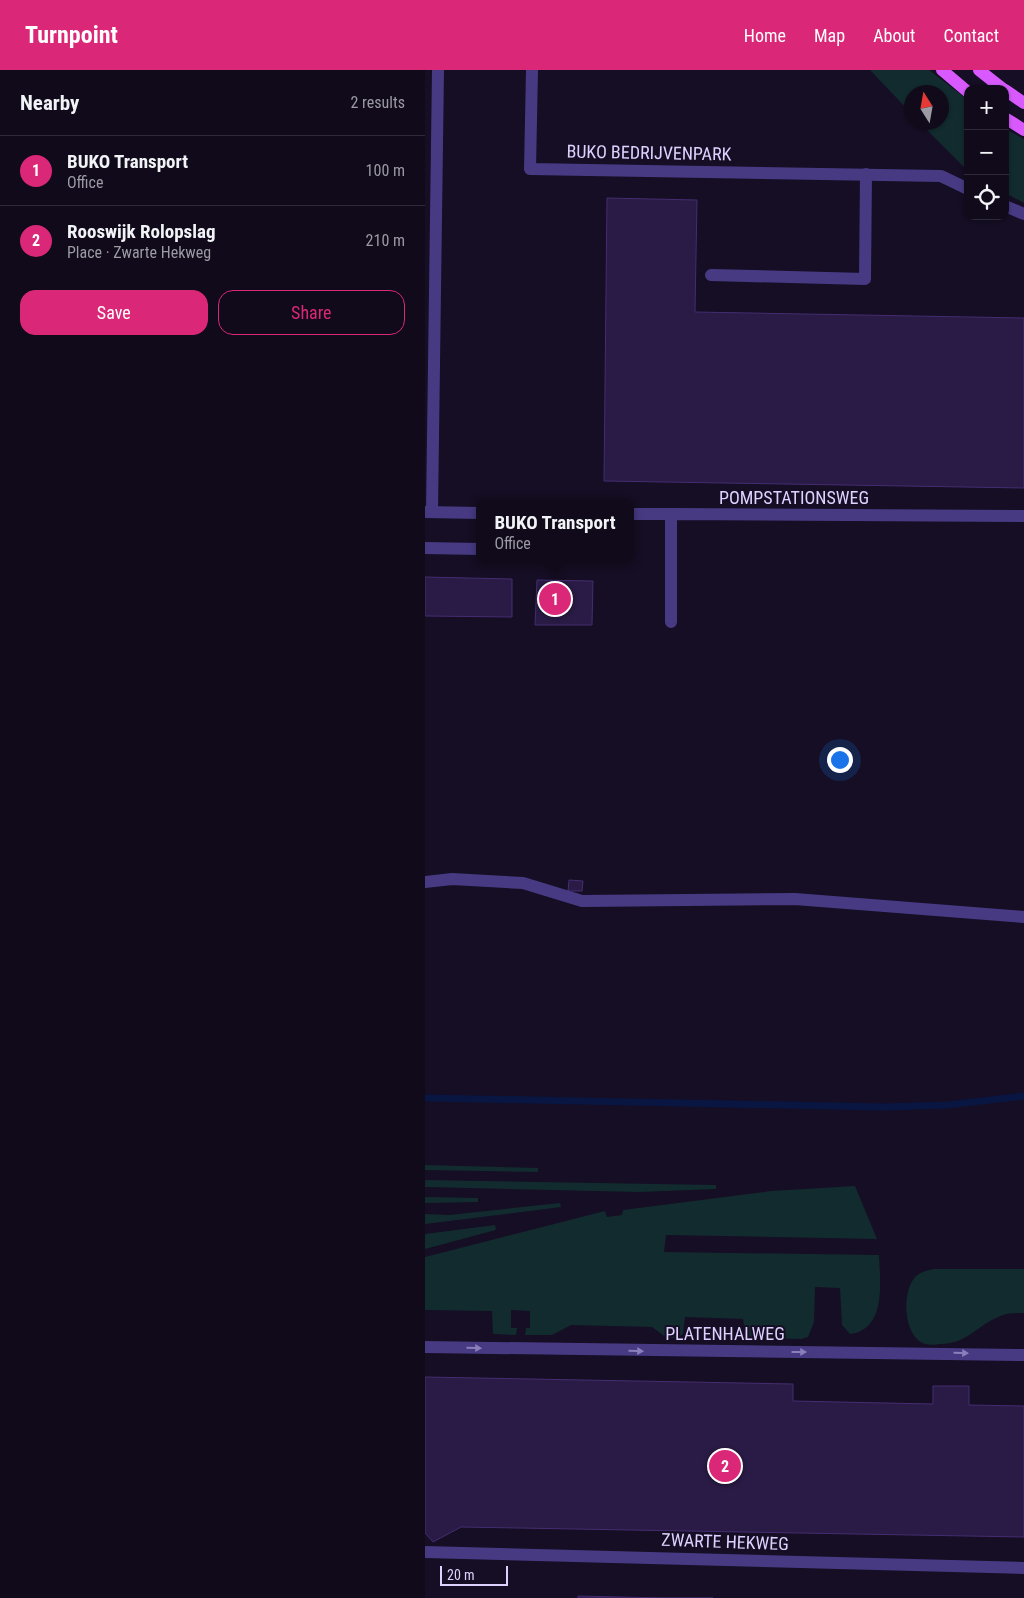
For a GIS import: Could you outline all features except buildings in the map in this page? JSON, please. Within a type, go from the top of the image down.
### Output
[{"type":"main road","points":[[942,70],[964,89]]},
{"type":"main road","points":[[979,70],[998,85]]},
{"type":"main road","points":[[1009,94],[1024,104]]},
{"type":"main road","points":[[1009,121],[1024,130]]},
{"type":"street","points":[[439,70],[428,512],[476,513]]},
{"type":"street","name":"BUKO BEDRIJVENPARK","points":[[532,70],[530,169],[941,176],[964,187]]},
{"type":"street","points":[[711,275],[865,279],[866,174]]},
{"type":"street","points":[[1009,208],[1024,214]]},
{"type":"street","points":[[634,514],[671,514],[671,622]]},
{"type":"street","name":"POMPSTATIONSWEG","points":[[671,514],[1024,516]]},
{"type":"street","points":[[425,548],[476,550]]},
{"type":"street","points":[[425,882],[452,879],[523,883],[583,901],[795,899],[1024,917]]},
{"type":"street","name":"PLATENHALWEG","points":[[425,1346],[1024,1355]]},
{"type":"street","name":"ZWARTE HEKWEG","points":[[425,1552],[1024,1568]]},
{"type":"green space","points":[[870,70],[929,70],[948,85],[904,85],[904,106]]},
{"type":"green space","points":[[949,85],[964,97],[964,167],[927,130],[949,130]]},
{"type":"green space","points":[[1009,131],[1024,139],[1024,203],[1009,195]]},
{"type":"green space","points":[[425,1165],[538,1168],[538,1172],[425,1170]]},
{"type":"green space","points":[[425,1180],[716,1185],[716,1189],[639,1192],[425,1187]]},
{"type":"green space","points":[[855,1186],[877,1239],[666,1235],[664,1252],[879,1255],[880,1290],[876,1314],[862,1330],[850,1334],[842,1325],[840,1288],[815,1287],[814,1322],[808,1337],[801,1339],[746,1338],[743,1319],[685,1317],[683,1334],[676,1338],[667,1338],[652,1327],[571,1325],[552,1335],[525,1335],[526,1328],[530,1328],[530,1311],[511,1310],[511,1328],[517,1328],[516,1335],[493,1334],[492,1311],[425,1310],[425,1257],[605,1211],[607,1217],[622,1215],[623,1210],[771,1191]]},
{"type":"green space","points":[[425,1197],[478,1198],[478,1202],[425,1203]]},
{"type":"green space","points":[[560,1203],[561,1207],[425,1224],[425,1214],[449,1215]]},
{"type":"green space","points":[[495,1225],[496,1230],[425,1249],[425,1234]]},
{"type":"green space","points":[[934,1269],[1024,1269],[1024,1313],[1001,1316],[957,1341],[937,1345],[925,1344],[912,1333],[906,1302],[911,1283],[916,1276]]},
{"type":"waterway","points":[[427,1098],[884,1107],[948,1105],[1024,1096]]},
{"type":"place","name":"BUKO Transport","points":[[555,599]]},
{"type":"place","name":"Rooswijk Rolopslag","points":[[725,1466]]}]
